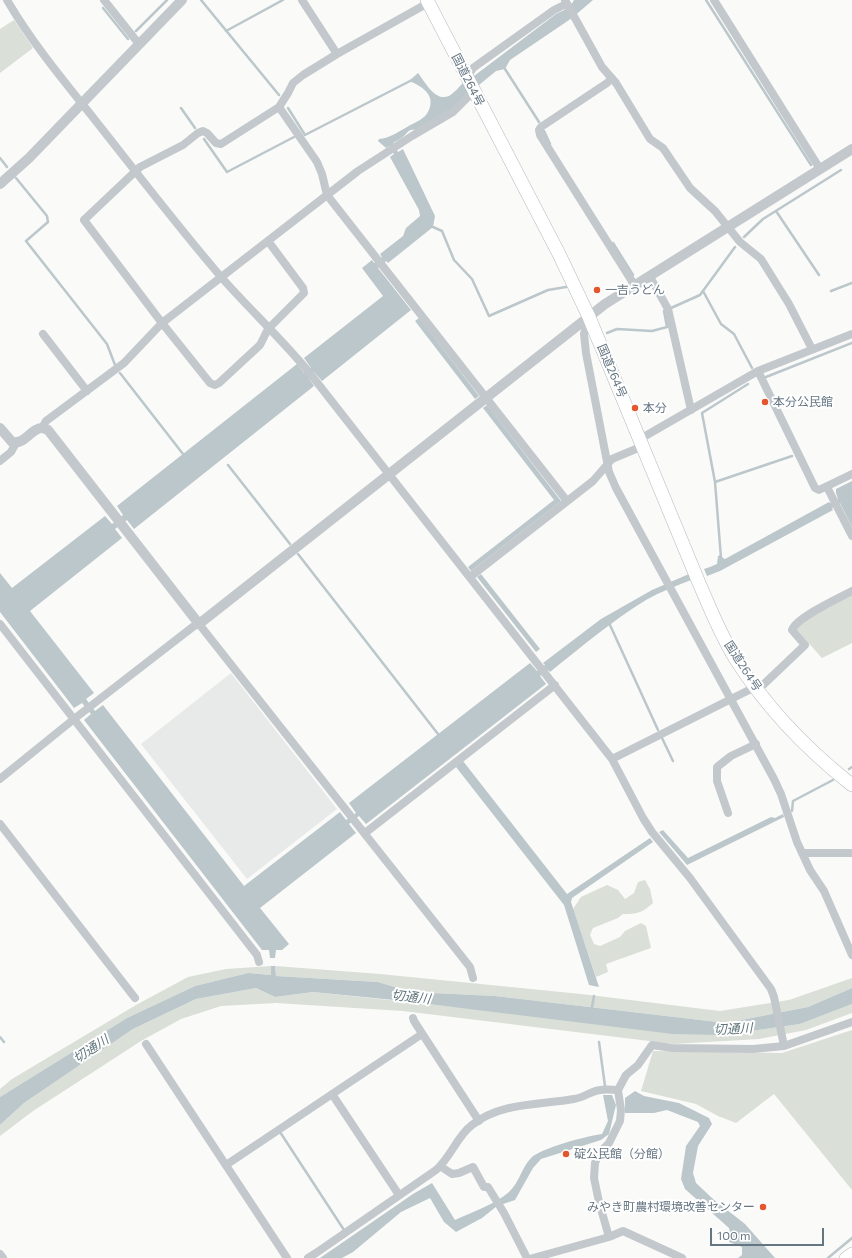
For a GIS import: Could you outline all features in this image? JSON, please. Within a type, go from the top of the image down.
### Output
[{"type":"highway","name":"国道264号","points":[[427,1],[559,254],[589,317],[717,625],[734,657],[756,689],[799,739],[827,765],[852,785]]},
{"type":"main road","points":[[846,1258],[852,1253]]},
{"type":"street","points":[[7,0],[38,48],[135,171],[222,277],[309,372],[612,759],[652,832],[702,894],[771,989],[775,1000],[784,1044]]},
{"type":"street","points":[[104,0],[139,44]]},
{"type":"street","points":[[0,184],[29,158],[182,0]]},
{"type":"street","points":[[302,0],[337,54]]},
{"type":"street","points":[[714,0],[820,169]]},
{"type":"street","points":[[268,241],[303,288],[304,293],[268,329],[260,345],[219,383],[215,384],[210,383],[162,323],[84,220],[140,167],[183,145],[198,133],[203,131],[207,133],[216,143],[221,144],[279,107],[288,94],[293,83],[303,75],[427,1]]},
{"type":"street","points":[[467,78],[473,68],[566,3],[602,67],[616,83],[650,139],[663,148],[690,188],[715,211],[740,242],[761,259],[789,304],[812,349]]},
{"type":"street","points":[[611,79],[541,127],[539,130],[540,136],[635,286]]},
{"type":"street","points":[[42,428],[46,421],[124,364],[162,323],[358,171],[453,112],[474,91]]},
{"type":"street","points":[[279,107],[317,162],[322,174],[327,195],[567,501]]},
{"type":"street","points":[[0,779],[89,707],[194,626],[199,624],[605,304],[852,149]]},
{"type":"street","points":[[650,277],[668,309],[691,410]]},
{"type":"street","points":[[589,317],[584,334],[586,353],[608,464],[616,488],[756,744],[781,794],[802,853],[810,870],[824,891],[852,955]]},
{"type":"street","points":[[42,334],[87,391]]},
{"type":"street","points":[[470,577],[594,481],[612,459],[758,371],[852,334]]},
{"type":"street","points":[[758,371],[815,488],[819,490],[827,487],[852,474]]},
{"type":"street","points":[[0,428],[12,442],[16,443]]},
{"type":"street","points":[[0,460],[11,452],[16,443],[20,442],[38,429],[42,428],[48,430],[470,967],[473,978]]},
{"type":"street","points":[[827,487],[852,536]]},
{"type":"street","points":[[612,759],[749,690],[756,689],[805,645],[792,630],[793,626],[806,616],[852,591]]},
{"type":"street","points":[[0,624],[257,955],[259,962]]},
{"type":"street","points":[[365,832],[555,685]]},
{"type":"street","points":[[728,813],[717,781],[717,767],[731,756],[756,744]]},
{"type":"street","points":[[0,824],[135,998]]},
{"type":"street","points":[[802,853],[852,853]]},
{"type":"street","points":[[414,1018],[414,1022],[479,1120]]},
{"type":"street","points":[[609,1237],[594,1178],[595,1164],[599,1153],[608,1143],[620,1121],[621,1110],[618,1090],[626,1075],[638,1065],[652,1045],[672,1048],[753,1049],[784,1044],[852,1022]]},
{"type":"street","points":[[226,1164],[422,1034]]},
{"type":"street","points":[[146,1044],[287,1258]]},
{"type":"street","points":[[308,1258],[316,1254],[418,1183],[440,1166],[446,1160],[465,1132],[471,1125],[479,1120],[498,1111],[512,1107],[577,1099],[600,1090],[618,1090]]},
{"type":"street","points":[[332,1094],[399,1195]]},
{"type":"street","points":[[440,1166],[452,1174],[459,1173],[473,1167],[484,1187],[488,1187],[495,1198],[527,1258]]},
{"type":"street","points":[[533,1258],[609,1237],[623,1231],[678,1256]]},
{"type":"street","points":[[0,1254],[2,1258]]},
{"type":"street","points":[[665,1258],[678,1256]]},
{"type":"shaded area","points":[[14,20],[33,48],[0,73],[0,29]]},
{"type":"shaded area","points":[[852,595],[852,643],[822,658],[796,629],[810,617]]},
{"type":"shaded area","points":[[231,673],[337,809],[247,879],[141,744]]},
{"type":"shaded area","points":[[645,880],[650,889],[653,903],[646,909],[639,912],[623,914],[618,918],[593,928],[590,935],[594,944],[600,946],[620,937],[625,931],[641,923],[646,926],[651,948],[606,964],[608,972],[596,977],[573,909],[581,897],[607,885],[618,890],[625,899],[634,893],[638,882]]},
{"type":"shaded area","points":[[271,966],[271,975],[248,973],[195,986],[127,1018],[0,1097],[0,1089],[12,1079],[136,1005],[188,977],[226,969]]},
{"type":"shaded area","points":[[275,966],[380,974],[581,994],[720,1011],[789,1000],[852,978],[852,988],[808,1007],[726,1023],[495,996],[411,992],[378,982],[276,976]]},
{"type":"shaded area","points":[[256,988],[275,997],[313,992],[723,1035],[800,1024],[852,1004],[852,1013],[806,1030],[759,1039],[674,1044],[403,1011],[276,1003],[221,1006],[181,1019],[141,1041],[33,1111],[0,1136],[0,1125],[24,1103],[133,1029],[196,999]]},
{"type":"shaded area","points":[[852,1030],[852,1190],[774,1094],[736,1123],[718,1116],[696,1104],[641,1091],[653,1051],[782,1053]]},
{"type":"water","points":[[574,0],[593,0],[572,18],[510,60],[505,69],[496,71],[479,85],[474,76],[556,14],[569,7]]},
{"type":"water","points":[[418,73],[427,86],[439,96],[449,96],[463,83],[468,92],[451,109],[415,130],[410,130],[403,137],[393,143],[398,152],[403,149],[435,216],[433,227],[388,263],[386,261],[378,268],[411,310],[322,381],[314,372],[308,377],[314,386],[134,529],[127,520],[115,529],[122,538],[30,611],[94,693],[86,699],[95,711],[103,705],[244,886],[340,812],[346,820],[356,813],[349,803],[530,663],[537,671],[545,665],[543,663],[601,619],[652,590],[689,574],[691,580],[651,597],[633,608],[597,634],[550,672],[548,670],[540,676],[546,684],[366,824],[359,816],[349,824],[356,833],[260,908],[289,944],[282,950],[276,950],[275,958],[270,958],[269,950],[262,950],[84,720],[91,714],[82,703],[74,708],[0,612],[0,573],[12,588],[105,516],[112,524],[123,515],[117,506],[297,364],[304,373],[311,368],[304,358],[383,296],[362,268],[372,260],[374,263],[382,257],[380,254],[403,236],[406,228],[420,216],[419,210],[390,157],[394,154],[389,146],[386,148],[378,141],[379,139],[397,133],[426,115],[431,103],[428,94],[420,86],[409,81]]},
{"type":"water","points":[[419,318],[479,396],[475,399],[415,321]]},
{"type":"water","points":[[487,405],[561,501],[471,571],[468,567],[554,500],[483,408]]},
{"type":"water","points":[[852,481],[852,527],[840,503],[832,508],[833,510],[720,571],[707,576],[704,569],[717,564],[718,556],[721,555],[725,559],[829,502],[830,503],[838,499],[836,489]]},
{"type":"water","points":[[481,574],[540,649],[536,652],[477,577]]},
{"type":"water","points":[[463,761],[567,894],[650,838],[653,842],[572,898],[571,902],[599,987],[589,985],[564,905],[456,767]]},
{"type":"water","points":[[783,814],[784,817],[687,865],[659,832],[663,830],[688,858],[771,817],[775,818]]},
{"type":"water","name":"切通川","points":[[271,966],[275,966],[276,976],[378,982],[411,992],[495,996],[726,1023],[808,1007],[852,988],[852,1004],[800,1024],[723,1035],[673,1034],[404,1001],[313,992],[275,997],[256,988],[196,999],[133,1029],[24,1103],[0,1125],[0,1097],[127,1018],[195,986],[248,973],[271,975]]},
{"type":"water","points":[[635,1091],[644,1096],[679,1103],[709,1118],[712,1124],[698,1146],[693,1173],[696,1183],[713,1199],[745,1224],[775,1258],[738,1258],[742,1255],[742,1247],[729,1242],[731,1236],[729,1228],[685,1189],[681,1179],[686,1146],[700,1126],[698,1122],[667,1110],[654,1113],[625,1113],[625,1098]]},
{"type":"water","points":[[603,1095],[612,1095],[616,1105],[609,1134],[601,1140],[541,1159],[533,1168],[515,1200],[497,1206],[482,1218],[456,1232],[444,1222],[430,1198],[401,1212],[353,1252],[342,1258],[320,1258],[413,1194],[432,1183],[455,1220],[484,1208],[509,1192],[525,1166],[536,1154],[565,1143],[602,1134],[608,1121]]},
{"type":"waterway","points":[[136,31],[167,0]]},
{"type":"waterway","points":[[201,0],[279,95]]},
{"type":"waterway","points":[[226,31],[283,0]]},
{"type":"waterway","points":[[706,0],[811,165]]},
{"type":"waterway","points":[[103,8],[128,39]]},
{"type":"waterway","points":[[505,69],[539,122]]},
{"type":"waterway","points":[[288,108],[305,135],[412,80]]},
{"type":"waterway","points":[[181,108],[195,128]]},
{"type":"waterway","points":[[544,131],[550,144]]},
{"type":"waterway","points":[[204,139],[227,172],[294,137]]},
{"type":"waterway","points":[[0,158],[7,167]]},
{"type":"waterway","points":[[744,237],[763,219],[841,170]]},
{"type":"waterway","points":[[16,178],[47,216],[48,222],[26,241],[107,344],[115,365]]},
{"type":"waterway","points":[[776,211],[819,275]]},
{"type":"waterway","points":[[433,227],[442,231],[454,260],[472,279],[489,316],[548,290],[566,287]]},
{"type":"waterway","points":[[613,243],[633,275]]},
{"type":"waterway","points":[[671,308],[700,295],[735,247]]},
{"type":"waterway","points":[[831,291],[852,283]]},
{"type":"waterway","points":[[703,291],[721,324],[734,334],[752,368]]},
{"type":"waterway","points":[[607,333],[617,329],[652,331],[667,327],[664,311]]},
{"type":"waterway","points":[[766,377],[852,343]]},
{"type":"waterway","points":[[120,373],[183,454]]},
{"type":"waterway","points":[[721,558],[715,482],[702,413],[748,384]]},
{"type":"waterway","points":[[715,482],[792,456]]},
{"type":"waterway","points":[[228,465],[290,544]]},
{"type":"waterway","points":[[298,554],[438,734]]},
{"type":"waterway","points":[[610,625],[658,730]]},
{"type":"waterway","points":[[662,738],[673,761]]},
{"type":"waterway","points":[[792,811],[793,801],[833,780]]},
{"type":"waterway","points":[[592,1007],[594,996]]},
{"type":"waterway","points":[[0,1037],[4,1042]]},
{"type":"waterway","points":[[599,1042],[605,1086]]},
{"type":"waterway","points":[[280,1132],[344,1230]]},
{"type":"waterway","points":[[828,1258],[852,1238]]},
{"type":"place","name":"一吉うどん","points":[[597,290]]},
{"type":"place","name":"本分公民館","points":[[765,402]]},
{"type":"place","name":"本分","points":[[635,408]]},
{"type":"place","name":"碇公民館（分館）","points":[[566,1154]]},
{"type":"place","name":"みやき町農村環境改善センター","points":[[763,1207]]}]
